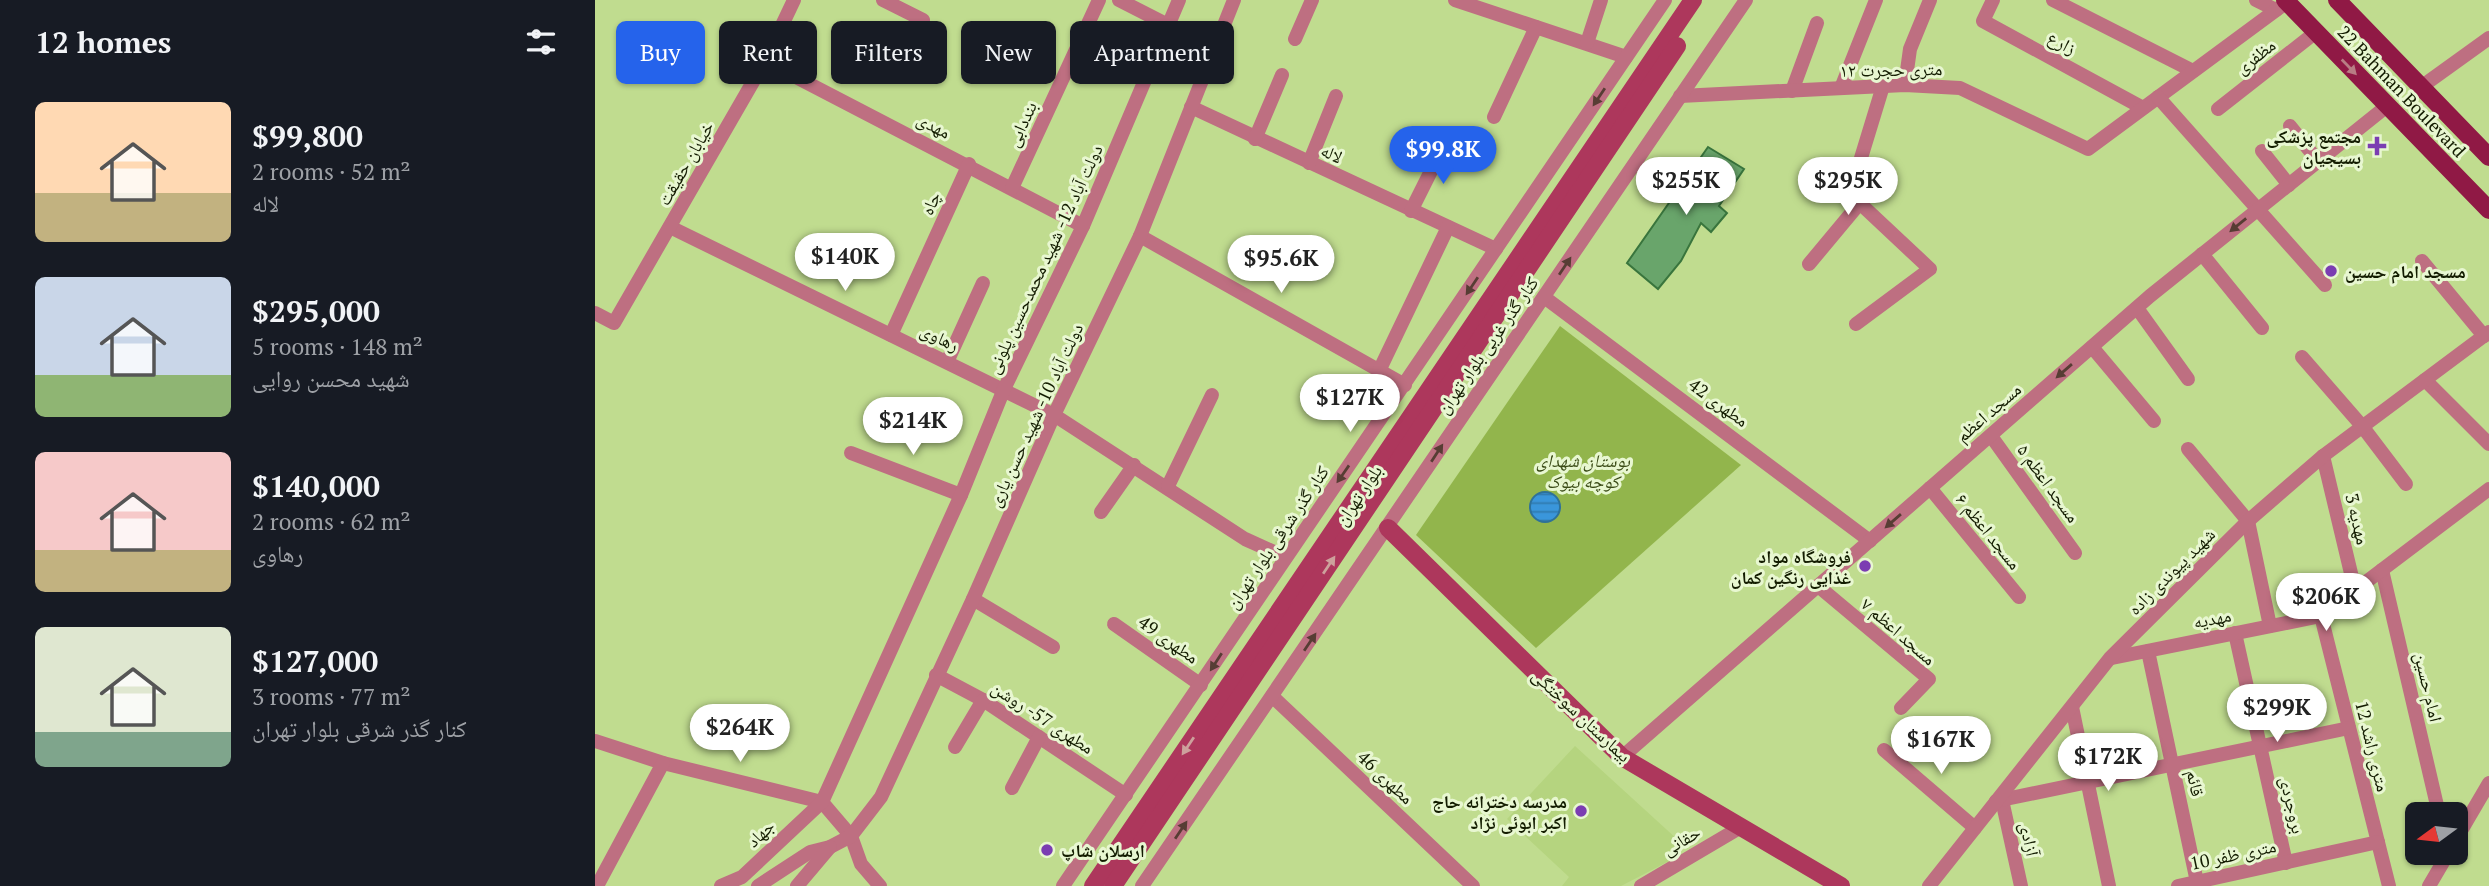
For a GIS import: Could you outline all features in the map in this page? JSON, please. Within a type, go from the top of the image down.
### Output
[{"type":"main road","name":"بلوار تهران","points":[[1093,886],[1693,0]]},
{"type":"main road","name":"بلوار تهران","points":[[1114,886],[1707,0]]},
{"type":"main road","name":"22 Bahman Boulevard","points":[[2337,0],[2489,157]]},
{"type":"main road","name":"22 Bahman Boulevard","points":[[2282,4],[2316,32],[2489,210]]},
{"type":"main road","name":"بیمارستان سوختگی","points":[[1388,527],[1622,757],[1841,886]]},
{"type":"street","name":"خیابان حقیقت","points":[[784,21],[794,0]]},
{"type":"street","points":[[883,0],[923,20]]},
{"type":"street","name":"بنددابی","points":[[1012,188],[1099,0]]},
{"type":"street","points":[[1119,0],[1160,21]]},
{"type":"street","name":"دولت آباد 12- شهید محمدحسین پلونی","points":[[1170,21],[1179,0]]},
{"type":"street","name":"دولت آباد 10- شهید حسن یاری","points":[[851,836],[881,797],[973,600],[1054,415],[1140,236],[1234,0]]},
{"type":"street","points":[[1295,39],[1312,0]]},
{"type":"street","points":[[1455,0],[1626,57]]},
{"type":"street","points":[[1587,44],[1601,0]]},
{"type":"street","name":"کنار گذر شرقی بلوار تهران","points":[[1063,886],[1665,0]]},
{"type":"street","name":"کنار گذر غربی بلوار تهران","points":[[1143,886],[1746,0]]},
{"type":"street","points":[[1841,89],[1876,0]]},
{"type":"street","points":[[1905,85],[1910,49],[1930,0]]},
{"type":"street","name":"زارع","points":[[1993,0],[1983,22],[2143,108]]},
{"type":"street","points":[[2053,0],[2193,71]]},
{"type":"street","points":[[2256,0],[2282,4]]},
{"type":"street","points":[[2143,108],[2282,4]]},
{"type":"street","points":[[1792,91],[1817,23]]},
{"type":"street","points":[[1494,117],[1536,27]]},
{"type":"street","name":"مظفری","points":[[2218,109],[2316,32]]},
{"type":"street","points":[[2421,87],[2489,37]]},
{"type":"street","points":[[1255,139],[1282,75]]},
{"type":"street","name":"خیابان حقیقت","points":[[595,313],[614,323],[752,84]]},
{"type":"street","name":"مهدی","points":[[811,84],[969,164],[1083,226]]},
{"type":"street","name":"دولت آباد 12- شهید محمدحسین پلونی","points":[[822,802],[961,495],[1004,389],[1083,226],[1143,84]]},
{"type":"street","name":"۱۲ متری حجرت","points":[[1681,96],[1905,85],[1960,88],[2088,149],[2143,108]]},
{"type":"street","points":[[1856,324],[1930,269],[1850,194],[1883,86]]},
{"type":"street","points":[[1309,163],[1336,96]]},
{"type":"street","points":[[2158,97],[2260,208],[2325,285]]},
{"type":"street","name":"مسجد اعظم","points":[[1622,757],[2137,308],[2387,106]]},
{"type":"street","name":"لاله","points":[[1191,107],[1496,249]]},
{"type":"street","points":[[2290,126],[2318,161]]},
{"type":"street","points":[[1412,211],[1444,145]]},
{"type":"street","points":[[2262,151],[2289,185]]},
{"type":"street","name":"چاه","points":[[891,335],[969,164]]},
{"type":"street","points":[[1809,264],[1860,204]]},
{"type":"street","name":"رهاوی","points":[[670,227],[1054,415]]},
{"type":"street","points":[[1379,371],[1448,227]]},
{"type":"street","points":[[1140,236],[1405,385]]},
{"type":"street","points":[[2202,254],[2262,328]]},
{"type":"street","points":[[2422,261],[2487,334]]},
{"type":"street","points":[[947,362],[983,283]]},
{"type":"street","name":"مطهری 42","points":[[1544,297],[1753,450],[1870,541]]},
{"type":"street","points":[[2137,308],[2188,379]]},
{"type":"street","name":"شهید پیوندی زاده","points":[[1929,886],[2110,658],[2248,521],[2323,456],[2487,334]]},
{"type":"street","points":[[2092,347],[2154,421]]},
{"type":"street","points":[[2302,357],[2362,426],[2406,484]]},
{"type":"street","points":[[2425,380],[2489,444]]},
{"type":"street","points":[[1168,486],[1212,395]]},
{"type":"street","points":[[1054,415],[1168,486],[1245,539],[1285,557]]},
{"type":"street","name":"مسجد اعظم ۵","points":[[1991,436],[2075,552]]},
{"type":"street","points":[[2188,449],[2248,521],[2270,626]]},
{"type":"street","points":[[851,453],[961,495]]},
{"type":"street","name":"مهدیه 3","points":[[2323,456],[2355,590]]},
{"type":"street","points":[[1101,512],[1134,465]]},
{"type":"street","name":"مسجد اعظم ۶","points":[[1930,488],[2018,597]]},
{"type":"street","name":"مهدیه","points":[[2110,658],[2321,616],[2489,491]]},
{"type":"street","name":"امام حسین","points":[[2382,570],[2436,802]]},
{"type":"street","name":"مسجد اعظم ۷","points":[[1818,586],[1929,679],[1901,708]]},
{"type":"street","points":[[973,600],[1053,647]]},
{"type":"street","name":"12 متری راشد","points":[[2321,616],[2389,886]]},
{"type":"street","name":"مطهری 49","points":[[1114,624],[1201,685]]},
{"type":"street","name":"بروجردی","points":[[2235,633],[2286,863]]},
{"type":"street","name":"قائم","points":[[2148,651],[2197,882]]},
{"type":"street","name":"مطهری 57- روشن","points":[[936,675],[983,700],[1126,795]]},
{"type":"street","name":"مطهری 46","points":[[1272,696],[1473,886]]},
{"type":"street","points":[[955,747],[983,700]]},
{"type":"street","points":[[2072,707],[2109,886]]},
{"type":"street","points":[[1999,800],[2349,728]]},
{"type":"street","points":[[1012,788],[1039,737]]},
{"type":"street","points":[[595,741],[663,763],[822,802],[851,836],[861,864],[880,886]]},
{"type":"street","points":[[1884,750],[1975,828]]},
{"type":"street","points":[[597,886],[663,763]]},
{"type":"street","points":[[2468,819],[2489,783]]},
{"type":"street","name":"آزادی","points":[[1999,800],[2021,886]]},
{"type":"street","name":"جهاد","points":[[721,886],[742,877],[822,802]]},
{"type":"street","name":"حقانی","points":[[1641,886],[1741,827]]},
{"type":"street","points":[[758,886],[810,852],[830,847],[851,836]]},
{"type":"street","name":"10 متری ظفر","points":[[2178,886],[2378,842]]},
{"type":"street","points":[[797,886],[830,847]]},
{"type":"street","points":[[2429,886],[2441,865]]},
{"type":"shaded area","name":"مدرسه دخترانه حاج اکبر ابوئی نژاد","points":[[1575,746],[1678,840],[1675,858],[1621,886],[1562,886],[1569,877],[1507,819]]},
{"type":"green space","name":"بوستان شهدای کوچه بیوک","points":[[1560,326],[1741,465],[1536,648],[1416,535]]},
{"type":"water","points":[[1545,492],[1556,496],[1560,507],[1556,518],[1545,522],[1534,518],[1530,507],[1534,496]]},
{"type":"building","points":[[1708,147],[1744,169],[1719,206],[1727,213],[1711,232],[1701,223],[1681,261],[1658,289],[1627,263]]},
{"type":"place","name":"مجتمع پزشکی بسیجیان","points":[[2377,146]]},
{"type":"place","name":"مسجد امام حسین","points":[[2331,271]]},
{"type":"place","name":"فروشگاه مواد غذایی رنگین کمان","points":[[1865,566]]},
{"type":"place","name":"مدرسه دخترانه حاج اکبر ابوئی نژاد","points":[[1581,811]]},
{"type":"place","name":"ارسلان شاپ","points":[[1047,850]]}]
